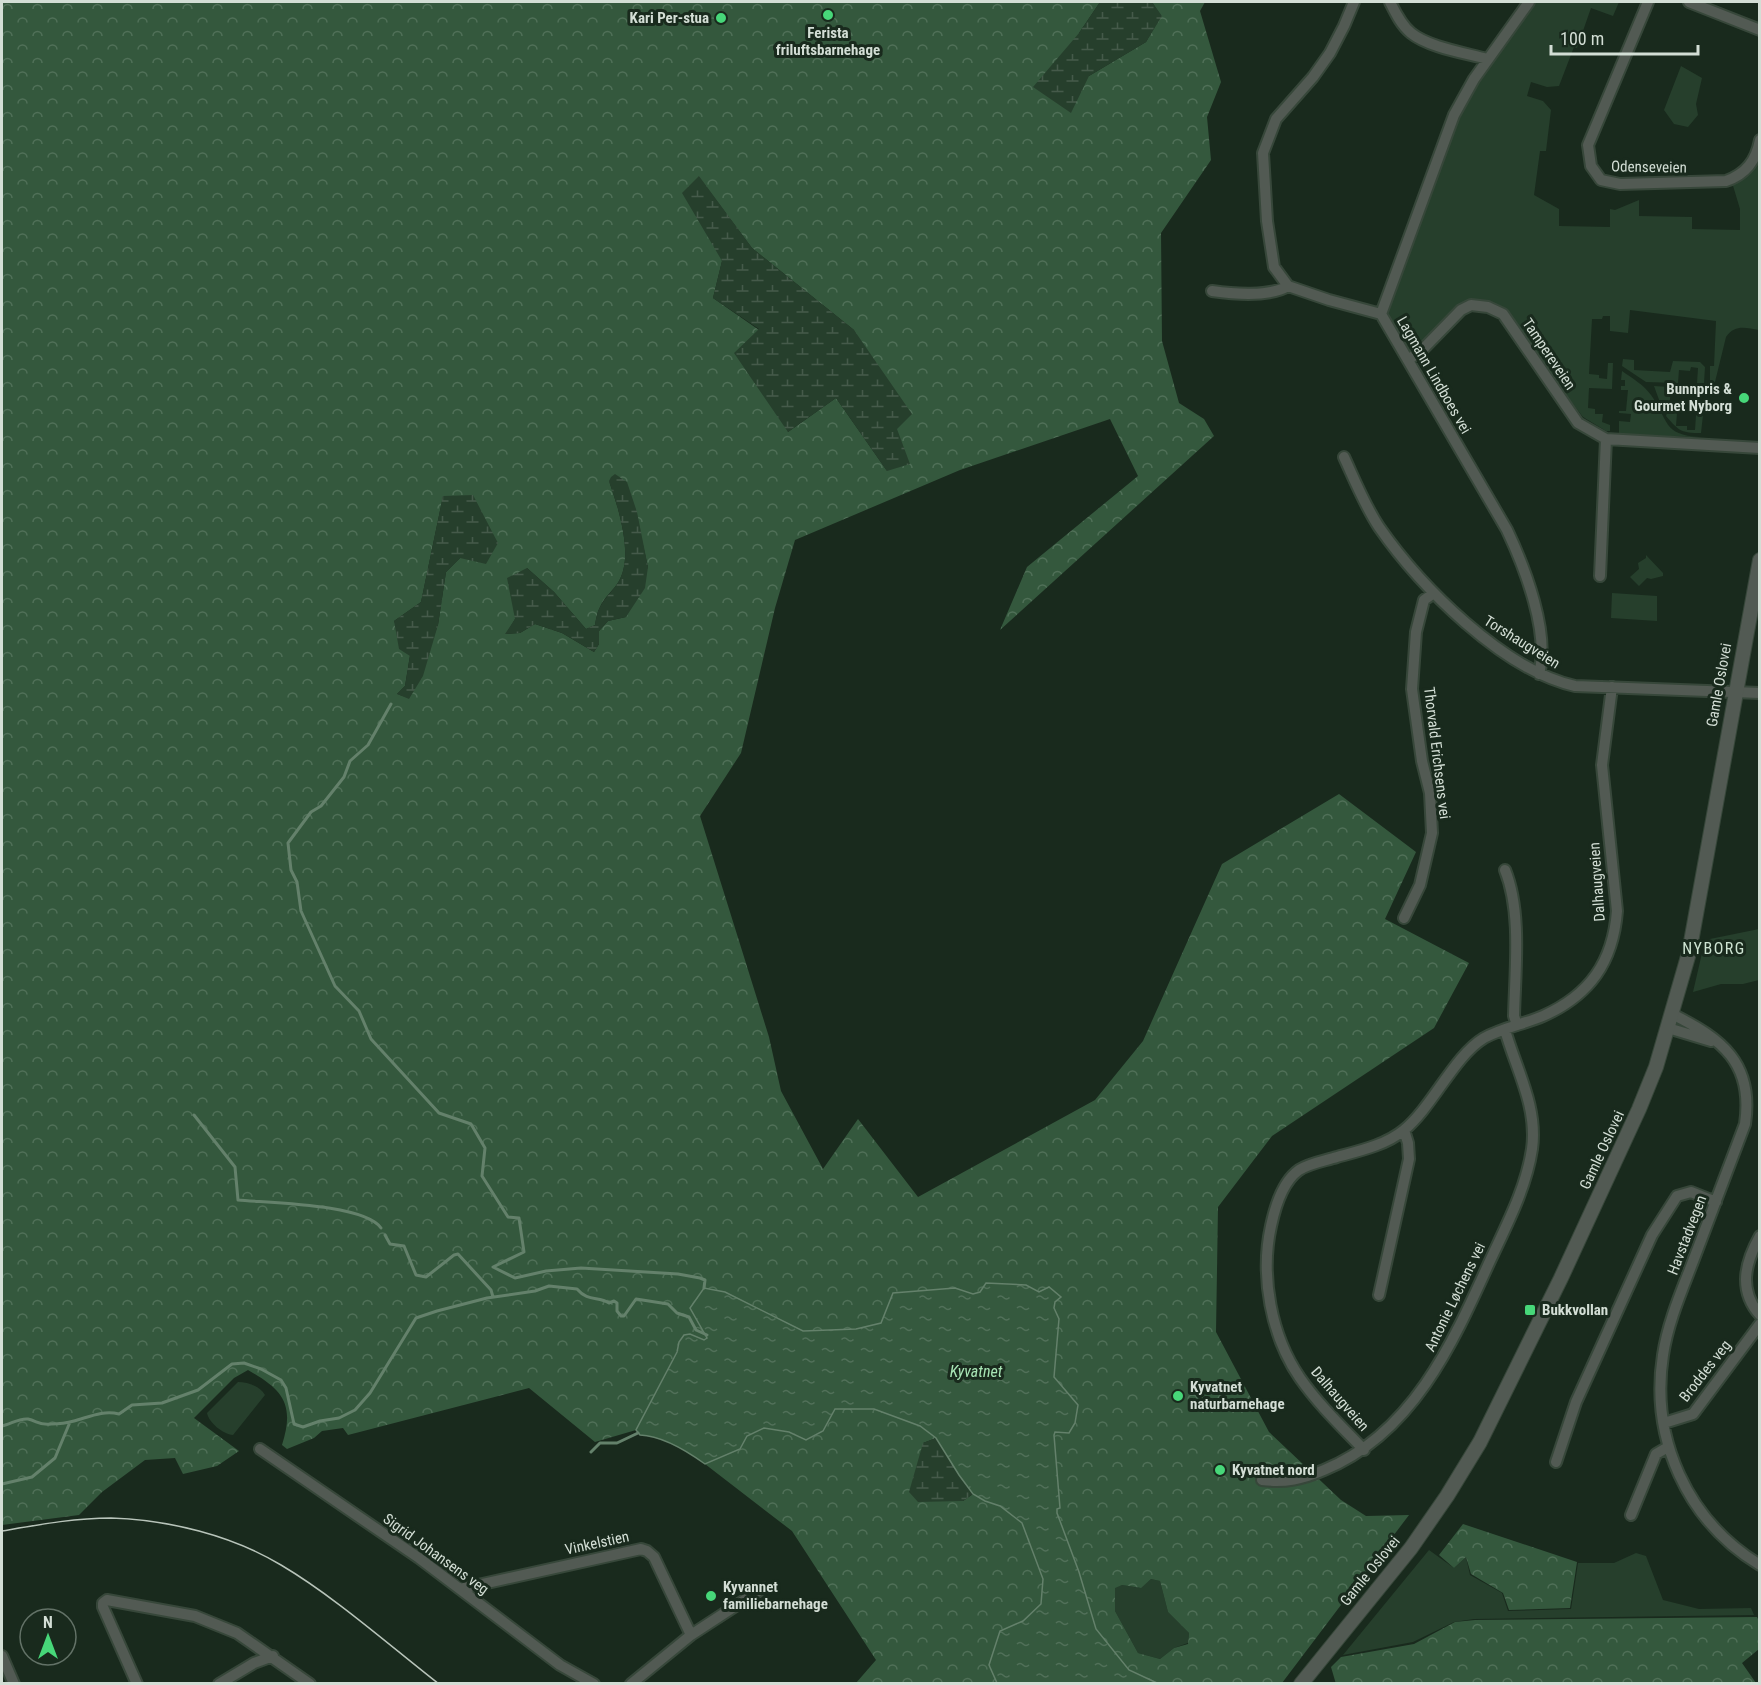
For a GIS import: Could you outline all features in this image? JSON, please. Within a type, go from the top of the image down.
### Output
[{"type":"street","points":[[1354,2],[1330,53],[1313,77],[1276,119],[1263,153],[1267,221],[1274,267],[1288,286],[1381,314]]},
{"type":"street","points":[[1390,2],[1412,34],[1427,42],[1487,59]]},
{"type":"street","name":"Lagmann Lindboes vei","points":[[1529,2],[1487,59],[1454,115],[1381,314],[1507,530],[1523,565],[1534,604],[1543,659],[1539,674]]},
{"type":"street","name":"Odenseveien","points":[[1648,2],[1588,145],[1591,166],[1601,180],[1620,184],[1726,181],[1738,176],[1749,167],[1760,141]]},
{"type":"street","points":[[1689,2],[1760,30]]},
{"type":"street","points":[[1212,291],[1228,293],[1280,291],[1288,286]]},
{"type":"street","name":"Tampereveien","points":[[1408,360],[1423,349],[1461,310],[1471,305],[1488,307],[1503,314],[1578,423],[1606,438],[1760,448]]},
{"type":"street","points":[[1600,576],[1606,438]]},
{"type":"street","name":"Torshaugveien","points":[[1344,457],[1378,526],[1434,593],[1479,636],[1539,674],[1575,686],[1760,693]]},
{"type":"street","name":"Gamle Oslovei","points":[[1301,1683],[1411,1548],[1448,1497],[1479,1442],[1561,1278],[1639,1109],[1656,1067],[1689,952],[1760,560]]},
{"type":"street","name":"Thorvald Erichsens vei","points":[[1404,918],[1420,885],[1432,833],[1430,793],[1422,761],[1412,689],[1416,632],[1424,600],[1434,593]]},
{"type":"street","name":"Dalhaugveien","points":[[1364,1450],[1300,1378],[1277,1330],[1270,1303],[1267,1276],[1269,1235],[1273,1215],[1281,1193],[1297,1172],[1318,1162],[1381,1143],[1404,1130],[1426,1106],[1474,1044],[1489,1035],[1543,1016],[1567,1004],[1594,979],[1610,952],[1617,911],[1602,765],[1612,687]]},
{"type":"street","points":[[1505,870],[1512,886],[1515,909],[1514,1016],[1517,1025]]},
{"type":"street","name":"Havstadvegen","points":[[1670,1021],[1719,1044],[1737,1063],[1747,1089],[1748,1103],[1745,1124],[1671,1318],[1663,1355],[1660,1392],[1668,1448],[1679,1477],[1695,1505],[1718,1533],[1760,1565]]},
{"type":"street","name":"Antonie Løchens vei","points":[[1262,1480],[1275,1482],[1307,1477],[1339,1464],[1364,1450],[1378,1439],[1403,1412],[1428,1380],[1455,1338],[1520,1195],[1532,1148],[1532,1121],[1527,1091],[1505,1030]]},
{"type":"street","points":[[1379,1295],[1409,1159],[1404,1130]]},
{"type":"street","points":[[1556,1462],[1576,1402],[1652,1235],[1677,1196],[1691,1192],[1716,1202]]},
{"type":"street","points":[[1760,1236],[1748,1260],[1746,1272],[1748,1295],[1753,1308],[1760,1316]]},
{"type":"street","name":"Broddes veg","points":[[1664,1423],[1693,1414],[1760,1324]]},
{"type":"street","points":[[1630,1515],[1656,1454],[1668,1448]]},
{"type":"street","name":"Sigrid Johansens veg","points":[[260,1449],[419,1558],[560,1665],[594,1683]]},
{"type":"street","name":"Vinkelstien","points":[[460,1589],[641,1549],[651,1553],[654,1557],[691,1635]]},
{"type":"street","points":[[631,1683],[691,1635],[763,1588]]},
{"type":"street","points":[[137,1683],[104,1607],[103,1603],[107,1600],[195,1616],[237,1633],[310,1683]]},
{"type":"street","points":[[2,1656],[14,1683]]},
{"type":"street","points":[[219,1683],[254,1663],[273,1656]]},
{"type":"green space","points":[[2,2],[1100,2],[1079,33],[1089,76],[1146,42],[1161,16],[1152,2],[1205,2],[1200,11],[1221,82],[1207,117],[1211,160],[1161,233],[1162,341],[1179,403],[1204,419],[1214,436],[1000,630],[1027,567],[1138,476],[1110,419],[960,470],[795,540],[775,608],[741,753],[700,816],[769,1037],[781,1091],[823,1169],[858,1119],[918,1197],[1095,1100],[1143,1041],[1222,864],[1339,794],[1416,852],[1385,919],[1469,963],[1434,1028],[1272,1136],[1218,1207],[1216,1332],[1269,1432],[1341,1500],[1366,1516],[1409,1515],[1282,1683],[1157,1683],[1129,1671],[1096,1629],[1079,1572],[1057,1513],[1057,1509],[1060,1508],[1054,1432],[1078,1405],[1054,1377],[1059,1319],[1054,1308],[1055,1302],[1026,1285],[986,1283],[980,1292],[974,1294],[955,1288],[881,1323],[856,1329],[803,1331],[725,1292],[707,1338],[704,1340],[690,1334],[679,1342],[677,1351],[636,1430],[595,1442],[529,1388],[348,1435],[343,1428],[322,1431],[314,1438],[287,1449],[282,1445],[287,1419],[283,1400],[270,1384],[248,1370],[234,1378],[194,1418],[239,1451],[217,1466],[183,1474],[175,1458],[145,1460],[102,1492],[79,1515],[2,1525]],"holes":[[[698,176],[752,248],[854,330],[887,471],[836,398],[788,432],[759,330],[713,298],[722,261]],[[609,481],[643,545],[648,567],[626,617],[608,621],[599,631],[599,644],[594,652],[562,633],[535,624],[520,633],[506,634],[515,619],[527,568],[554,592],[586,629],[595,625],[602,603],[619,581],[623,570],[625,545],[620,517]],[[443,496],[460,558],[446,572],[438,625],[409,698],[397,694],[405,686],[410,655],[394,621],[421,602]],[[1151,1579],[1160,1581],[1168,1612],[1189,1633],[1188,1644],[1174,1648],[1160,1659],[1138,1653],[1115,1611],[1115,1588],[1122,1585],[1141,1588]]]},
{"type":"green space","points":[[1100,2],[1152,2],[1162,16],[1146,42],[1089,76],[1071,113],[1033,87],[1079,33]]},
{"type":"green space","points":[[1529,2],[1619,2],[1613,16],[1591,8],[1577,48],[1574,47],[1559,86],[1547,87],[1531,82],[1527,96],[1543,101],[1551,110],[1546,151],[1540,151],[1534,195],[1559,209],[1559,226],[1610,227],[1610,209],[1615,210],[1639,200],[1639,216],[1692,217],[1692,229],[1740,230],[1740,209],[1731,179],[1759,155],[1759,330],[1745,328],[1729,333],[1714,386],[1710,384],[1710,366],[1714,366],[1716,321],[1630,310],[1628,333],[1610,331],[1610,316],[1592,319],[1589,374],[1607,379],[1608,363],[1613,363],[1612,389],[1589,388],[1588,408],[1595,409],[1595,414],[1603,414],[1602,422],[1610,425],[1610,431],[1606,431],[1583,417],[1503,314],[1471,305],[1408,360],[1381,314],[1454,115]]},
{"type":"green space","points":[[1681,66],[1702,78],[1696,104],[1698,115],[1688,127],[1674,124],[1664,110]]},
{"type":"green space","points":[[699,176],[752,248],[854,330],[912,414],[897,429],[910,464],[887,471],[836,398],[788,432],[734,353],[759,329],[713,298],[722,261],[682,193]]},
{"type":"green space","points":[[1623,359],[1634,360],[1634,370],[1670,372],[1673,361],[1700,362],[1705,367],[1704,383],[1697,383],[1698,368],[1691,367],[1690,371],[1679,370],[1678,383],[1646,382],[1622,366]]},
{"type":"green space","points":[[1622,371],[1648,391],[1668,425],[1679,433],[1700,437],[1623,435],[1619,433],[1619,421],[1630,422],[1631,414],[1619,413],[1619,411],[1626,411],[1628,390],[1621,390],[1621,386],[1625,386],[1625,380],[1621,380]]},
{"type":"green space","points":[[1654,386],[1671,389],[1669,409],[1662,408]]},
{"type":"green space","points":[[1667,413],[1677,413],[1676,426],[1687,426],[1687,430],[1695,430],[1696,415],[1703,415],[1701,433],[1681,430],[1674,425],[1666,416]]},
{"type":"green space","points":[[615,474],[627,482],[637,512],[648,567],[645,588],[626,617],[608,621],[599,631],[599,644],[594,652],[562,633],[535,624],[520,633],[505,634],[515,619],[507,578],[527,568],[554,592],[586,629],[595,625],[600,607],[619,581],[625,558],[623,531],[609,481]]},
{"type":"green space","points":[[473,495],[498,543],[486,564],[460,558],[446,572],[438,625],[423,676],[409,699],[397,694],[405,686],[410,656],[399,649],[394,621],[421,602],[443,496]]},
{"type":"green space","points":[[1646,555],[1663,573],[1663,576],[1647,578],[1639,586],[1630,577],[1639,569],[1638,563],[1646,558]]},
{"type":"green space","points":[[1612,593],[1657,596],[1657,621],[1611,618]]},
{"type":"green space","points":[[1759,929],[1759,980],[1743,984],[1721,984],[1693,992],[1705,940]]},
{"type":"green space","points":[[238,1382],[253,1385],[265,1395],[233,1435],[217,1427],[210,1421],[207,1413]]},
{"type":"green space","points":[[834,1409],[874,1409],[920,1426],[936,1438],[923,1443],[963,1501],[973,1494],[1000,1506],[1022,1523],[1043,1579],[1041,1604],[1023,1621],[1000,1632],[989,1665],[997,1683],[856,1683],[876,1660],[792,1531],[705,1464],[739,1449],[747,1436],[764,1428],[789,1432],[807,1440],[823,1431]]},
{"type":"green space","points":[[936,1438],[973,1494],[963,1501],[918,1502],[909,1492],[923,1443]]},
{"type":"green space","points":[[1463,1524],[1577,1562],[1570,1608],[1509,1610],[1503,1593],[1471,1574],[1466,1557],[1454,1568],[1439,1555]]},
{"type":"green space","points":[[1429,1550],[1454,1568],[1466,1557],[1470,1575],[1502,1593],[1508,1611],[1571,1609],[1578,1563],[1614,1563],[1636,1553],[1646,1556],[1663,1600],[1699,1609],[1751,1608],[1754,1615],[1474,1619],[1454,1622],[1413,1642],[1343,1655]]},
{"type":"green space","points":[[1151,1579],[1160,1581],[1168,1612],[1189,1633],[1188,1643],[1174,1648],[1160,1659],[1138,1653],[1115,1611],[1115,1587],[1122,1585],[1140,1588]]},
{"type":"green space","points":[[1757,1617],[1759,1649],[1742,1663],[1756,1683],[1336,1684],[1331,1667],[1341,1657],[1414,1644],[1455,1622]]},
{"type":"water","name":"Kyvatnet","points":[[986,1283],[1026,1285],[1039,1292],[1049,1287],[1061,1297],[1055,1302],[1054,1308],[1059,1319],[1054,1377],[1078,1405],[1075,1423],[1069,1433],[1055,1432],[1054,1435],[1060,1508],[1057,1509],[1057,1513],[1079,1572],[1096,1629],[1129,1670],[1157,1683],[997,1683],[989,1665],[1000,1631],[1023,1621],[1041,1604],[1043,1579],[1022,1523],[1000,1506],[973,1494],[936,1438],[920,1426],[874,1409],[835,1409],[823,1431],[806,1440],[789,1432],[764,1428],[747,1436],[740,1449],[705,1464],[674,1445],[657,1438],[640,1435],[636,1430],[684,1335],[690,1334],[704,1340],[707,1338],[690,1308],[704,1288],[725,1292],[803,1331],[856,1329],[881,1323],[893,1293],[955,1288],[973,1294],[980,1292]]},
{"type":"waterway","points":[[391,704],[368,745],[350,761],[344,777],[321,806],[311,812],[288,843],[291,870],[297,882],[301,911],[335,986],[359,1011],[371,1039],[439,1113],[471,1124],[485,1148],[482,1176],[508,1217],[519,1218],[524,1252],[493,1267],[515,1278],[546,1271],[581,1268],[678,1274],[705,1280],[704,1288]]},
{"type":"waterway","points":[[194,1115],[235,1167],[238,1200],[336,1209],[371,1220],[381,1228]]},
{"type":"waterway","points":[[385,1235],[390,1244],[404,1246],[416,1275],[426,1277],[458,1254],[491,1290],[493,1297]]},
{"type":"waterway","points":[[2,1426],[25,1419],[44,1424],[65,1423],[102,1413],[119,1414],[132,1405],[162,1403],[198,1390],[232,1364],[244,1363],[281,1380],[286,1388],[294,1424],[303,1427],[339,1418],[355,1410],[370,1393],[416,1318],[487,1298],[535,1291],[549,1286],[577,1289],[589,1297],[609,1303],[614,1301],[617,1303],[617,1311],[621,1316],[624,1316],[636,1299],[668,1304],[677,1313],[689,1317],[696,1330],[707,1335]]},
{"type":"waterway","points":[[2,1484],[32,1477],[55,1458],[70,1422]]},
{"type":"waterway","points":[[591,1452],[600,1443],[617,1443],[638,1433]]},
{"type":"tram line","points":[[2,1531],[42,1524],[111,1518],[155,1522],[221,1537],[262,1554],[301,1578],[342,1606],[439,1684]]},
{"type":"place","name":"Ferista friluftsbarnehage","points":[[828,15]]},
{"type":"place","name":"Kari Per-stua","points":[[721,18]]},
{"type":"place","name":"Bunnpris & Gourmet Nyborg","points":[[1744,398]]},
{"type":"place","name":"Bukkvollan","points":[[1530,1310]]},
{"type":"place","name":"Kyvatnet naturbarnehage","points":[[1178,1396]]},
{"type":"place","name":"Kyvatnet nord","points":[[1220,1470]]},
{"type":"place","name":"Kyvannet familiebarnehage","points":[[711,1596]]},
{"type":"district","name":"NYBORG","points":[[1714,948]]}]
